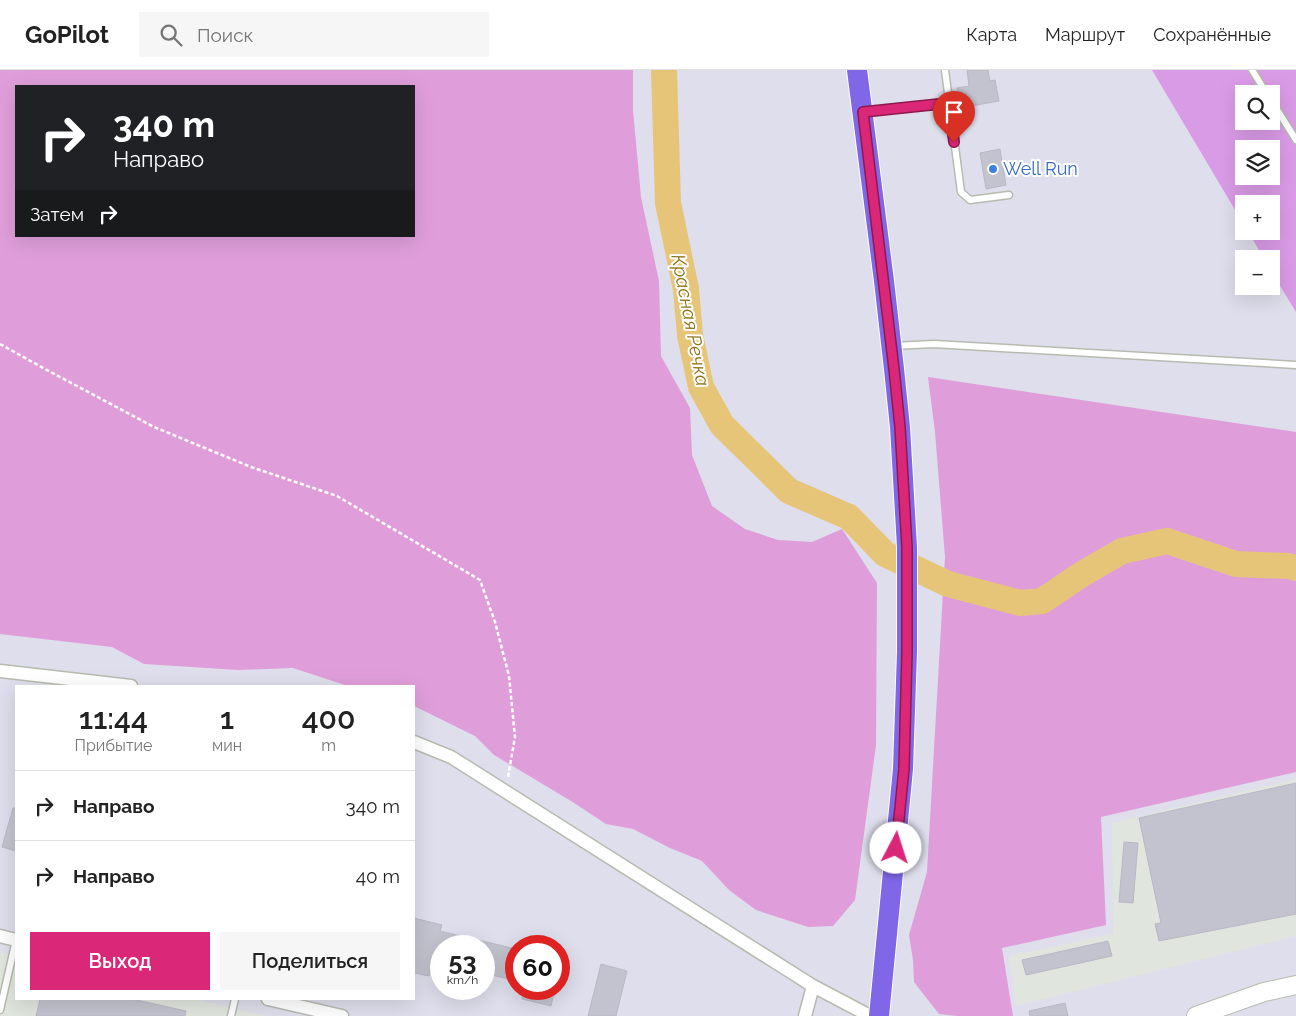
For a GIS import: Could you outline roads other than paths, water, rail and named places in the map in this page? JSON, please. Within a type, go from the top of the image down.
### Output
[{"type":"main road","points":[[857,70],[884,281],[900,427],[907,547],[904,769],[879,1016]]},
{"type":"street","points":[[0,671],[122,685]]},
{"type":"street","points":[[415,742],[451,756],[813,986],[870,1016]]},
{"type":"street","points":[[0,936],[15,940]]},
{"type":"street","points":[[1196,1016],[1264,992],[1296,984]]},
{"type":"street","points":[[806,1016],[813,986]]},
{"type":"street","points":[[272,1000],[342,1016]]},
{"type":"lane","points":[[945,70],[961,192],[970,200],[1008,195]]},
{"type":"lane","points":[[1252,70],[1261,85]]},
{"type":"lane","points":[[863,112],[949,103]]},
{"type":"lane","points":[[1280,114],[1296,140]]},
{"type":"lane","points":[[891,346],[934,344],[1296,365]]},
{"type":"lane","points":[[0,1010],[15,944]]},
{"type":"lane","points":[[231,1016],[235,1000]]},
{"type":"waterway","name":"Красная Речка","points":[[664,70],[668,203],[686,289],[690,335],[701,387],[722,425],[789,491],[849,517],[885,554],[948,584],[1020,603],[1042,601],[1082,574],[1122,551],[1167,541],[1236,564],[1296,568]]},
{"type":"place","name":"Well Run","points":[[993,169]]}]
